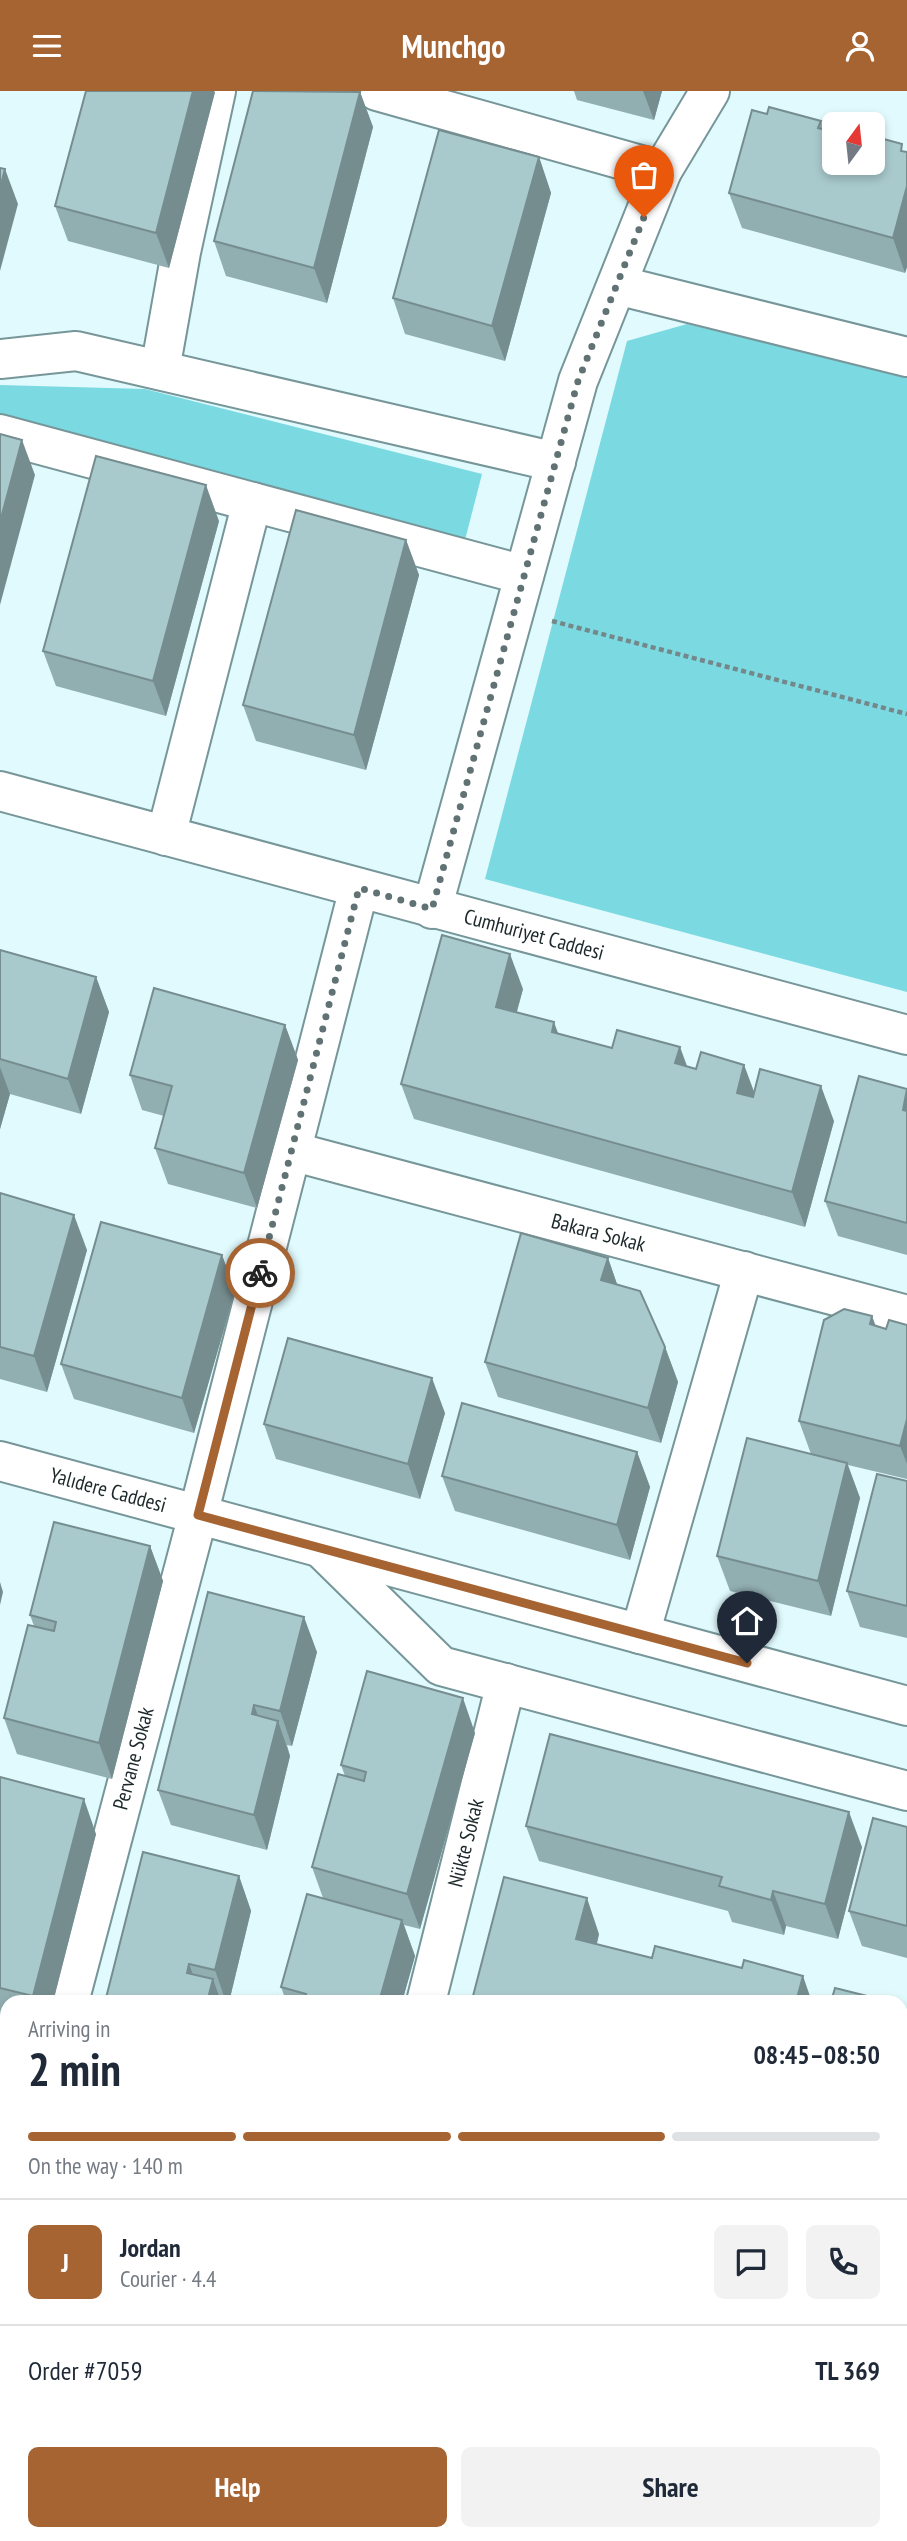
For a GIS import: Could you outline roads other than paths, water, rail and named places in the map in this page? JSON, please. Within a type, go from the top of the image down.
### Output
[{"type":"street","points":[[160,370],[181,252],[216,91]]},
{"type":"street","points":[[377,91],[662,171]]},
{"type":"street","points":[[432,909],[578,381],[662,171],[709,91]]},
{"type":"street","points":[[617,285],[907,357]]},
{"type":"street","points":[[0,359],[76,351],[556,462]]},
{"type":"street","points":[[0,434],[524,575]]},
{"type":"street","points":[[166,836],[252,502]]},
{"type":"street","name":"Cumhuriyet Caddesi","points":[[0,791],[907,1035]]},
{"type":"street","name":"Pervane Sokak","points":[[71,1995],[198,1515],[359,888]]},
{"type":"street","name":"Bakara Sokak","points":[[291,1151],[907,1315]]},
{"type":"street","points":[[640,1634],[744,1271]]},
{"type":"street","name":"Yalıdere Caddesi","points":[[0,1461],[907,1706]]},
{"type":"street","points":[[321,1548],[440,1666],[907,1791]]},
{"type":"street","name":"Nükte Sokak","points":[[428,1995],[506,1683]]}]
